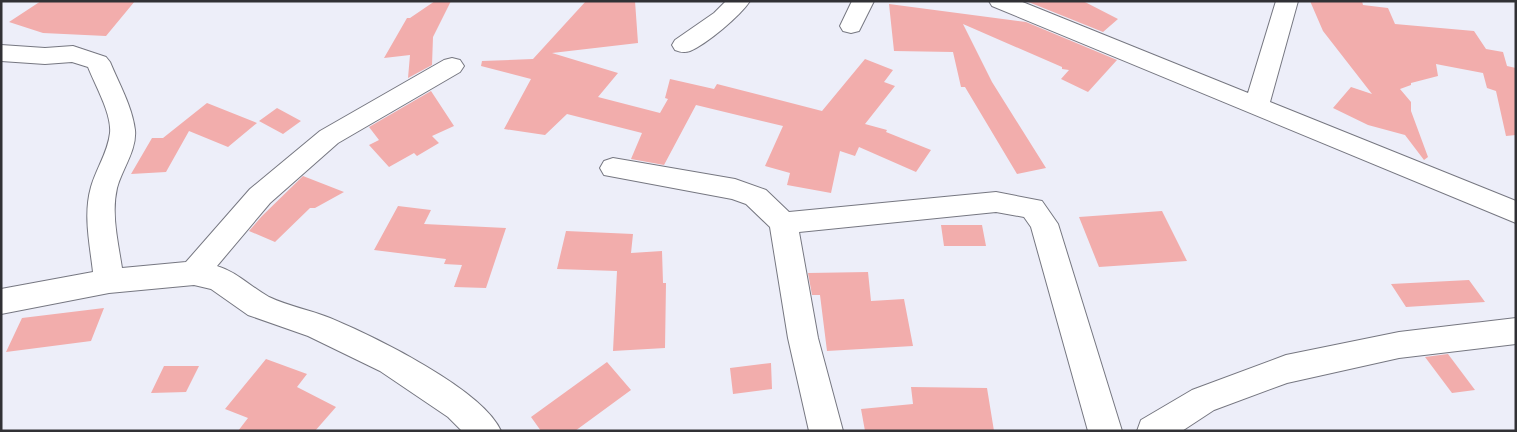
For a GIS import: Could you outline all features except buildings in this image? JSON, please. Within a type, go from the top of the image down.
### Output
[{"type":"street","points":[[683,45],[722,18],[739,1]]},
{"type":"street","points":[[850,26],[863,1]]},
{"type":"street","points":[[1000,1],[1516,212]]},
{"type":"street","points":[[1257,105],[1287,1]]},
{"type":"street","points":[[1,52],[45,56],[73,54],[98,62],[119,112],[123,132],[116,159],[104,188],[101,225],[109,281]]},
{"type":"street","points":[[194,274],[260,196],[329,137],[452,66]]},
{"type":"street","points":[[613,168],[735,189],[756,197],[783,223],[803,338],[826,431]]},
{"type":"street","points":[[783,223],[996,202],[1032,208],[1044,224],[1105,431]]},
{"type":"street","points":[[1,302],[109,281],[194,274],[219,279],[259,306],[319,327],[390,361],[459,406],[485,431]]},
{"type":"street","points":[[1153,431],[1203,400],[1286,370],[1399,345],[1516,331]]}]
